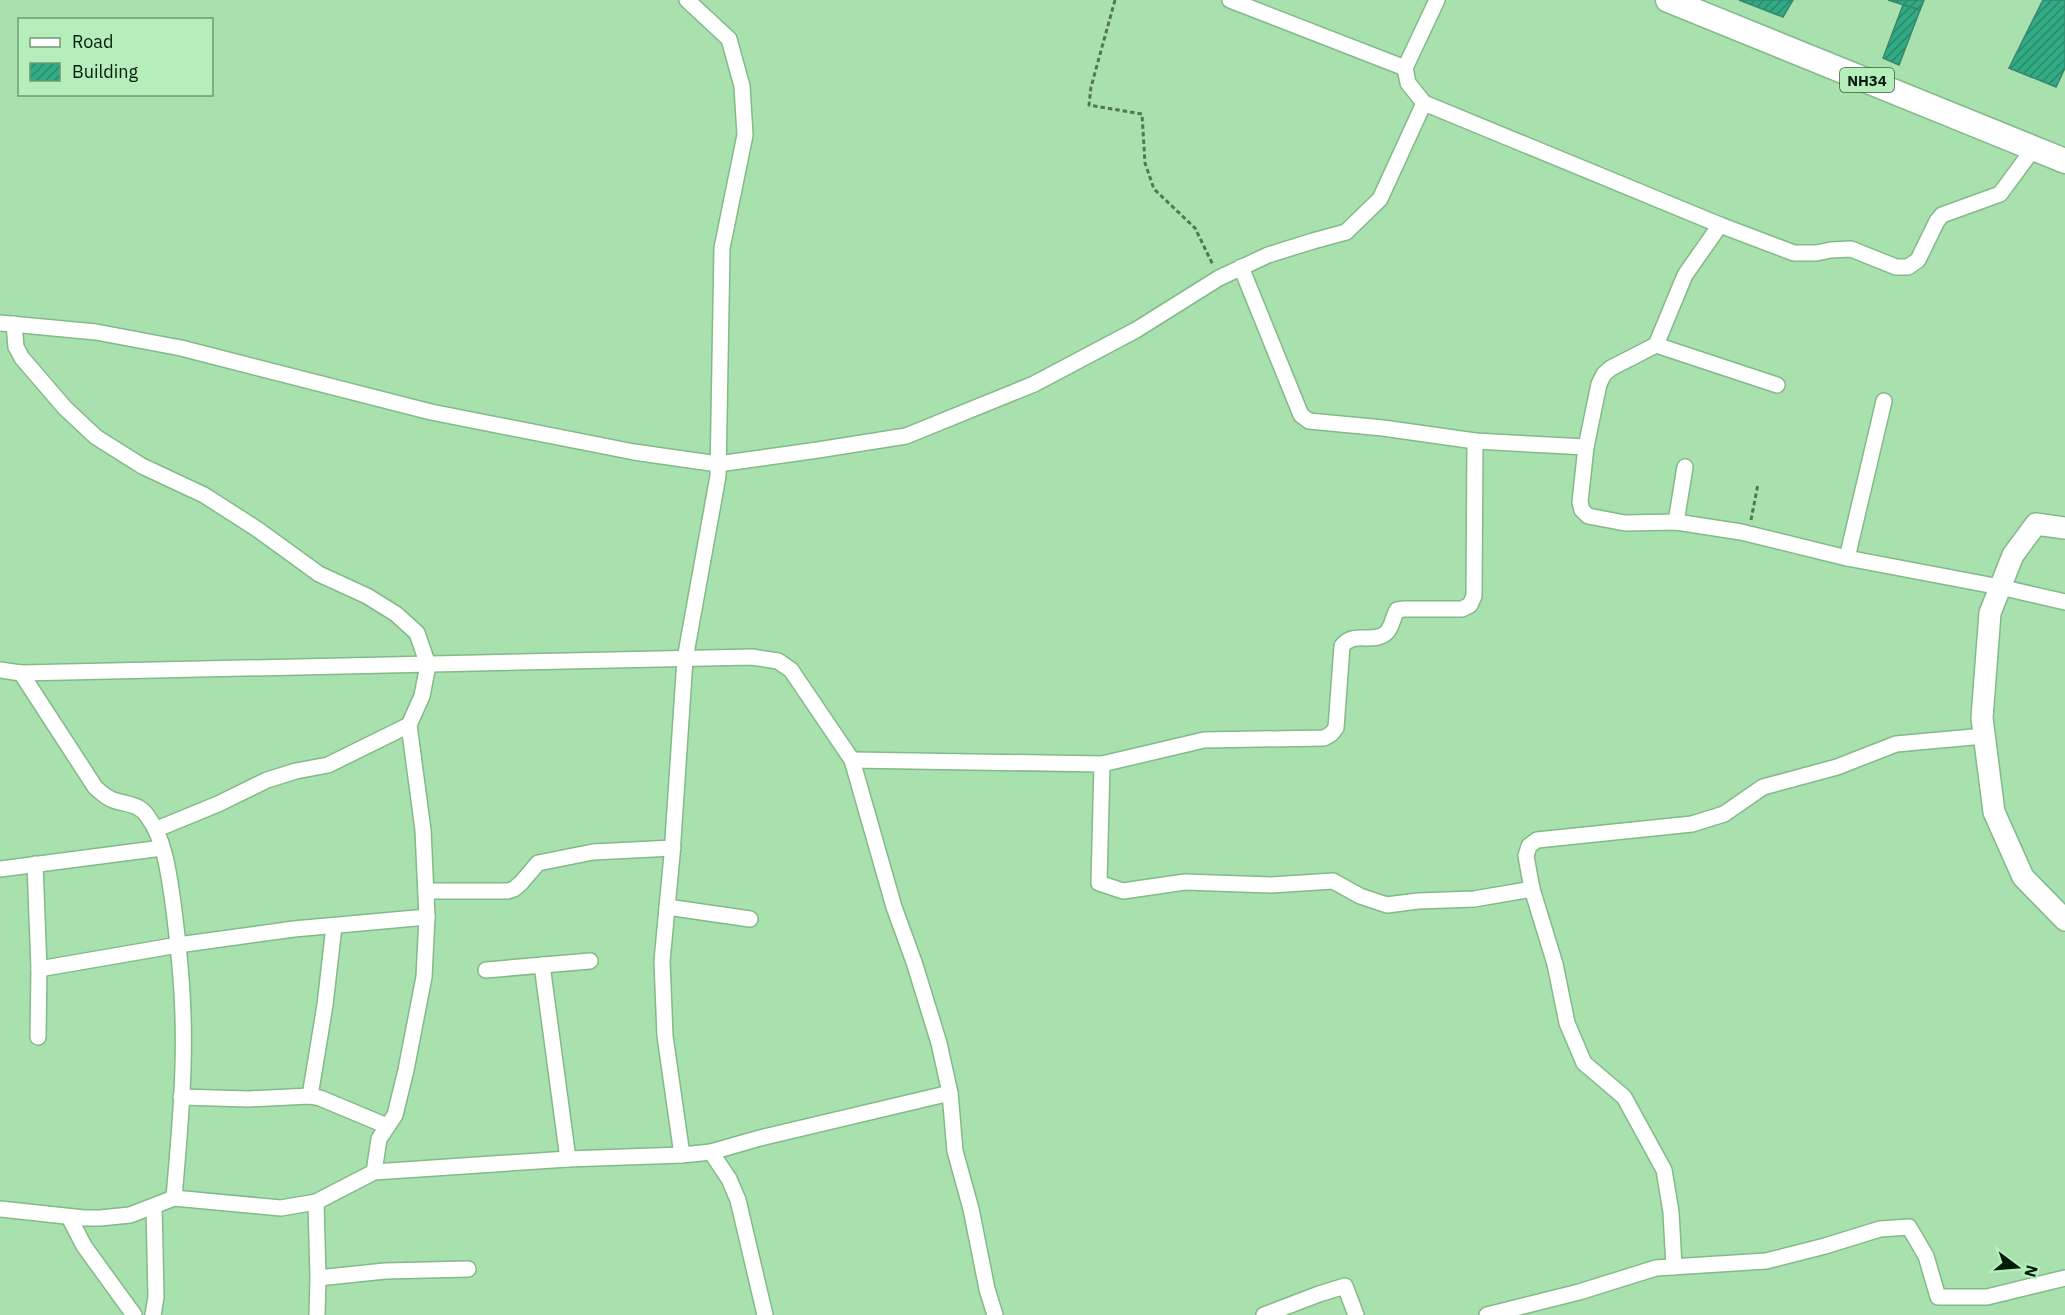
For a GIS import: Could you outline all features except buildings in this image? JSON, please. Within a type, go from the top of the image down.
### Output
[{"type":"main road","name":"NH34","points":[[1668,0],[2065,161]]},
{"type":"street","points":[[682,1155],[664,1023],[662,961],[673,848],[685,659],[718,476],[722,248],[746,135],[742,86],[729,39],[687,0]]},
{"type":"street","points":[[1230,0],[1405,68]]},
{"type":"street","points":[[1437,0],[1405,68],[1408,83],[1424,103],[1720,225],[1794,253],[1851,249],[1896,267],[1908,267],[1918,260],[1942,215],[2000,194],[2034,148]]},
{"type":"street","points":[[374,1172],[379,1139],[395,1115],[424,977],[427,917],[423,830],[409,725],[422,696],[428,664],[417,633],[396,614],[367,596],[319,574],[257,529],[204,495],[142,466],[96,438],[65,408],[22,358],[7,324],[96,332],[181,348],[431,412],[634,452],[718,464],[906,436],[1034,384],[1136,330],[1219,278],[1241,267],[1279,252],[1346,232],[1380,199],[1424,103]]},
{"type":"street","points":[[1720,225],[1686,276],[1656,345],[1611,368],[1604,374],[1599,384],[1586,447],[1580,502],[1582,510],[1588,516],[1625,523],[1676,522],[1748,534],[1847,558],[2000,587],[2065,602]]},
{"type":"street","points":[[1241,267],[1301,415],[1309,421],[1383,428],[1476,441],[1586,447]]},
{"type":"street","points":[[1656,345],[1777,385]]},
{"type":"street","points":[[1847,558],[1884,401]]},
{"type":"street","points":[[852,760],[1102,765],[1204,740],[1324,738],[1336,728],[1342,646],[1346,640],[1378,638],[1385,634],[1397,610],[1462,609],[1470,605],[1474,596],[1476,441]]},
{"type":"street","points":[[1676,522],[1685,467]]},
{"type":"street","points":[[2065,528],[2036,524],[2013,555],[1990,613],[1982,718],[1994,812],[2023,877],[2065,920]]},
{"type":"street","points":[[0,670],[21,673],[752,657],[778,661],[790,670],[852,760],[894,907],[939,1043],[950,1094],[955,1151],[971,1209],[994,1315]]},
{"type":"street","points":[[21,673],[101,794],[113,800],[135,805],[143,810],[157,829],[171,890],[183,1016],[181,1097],[174,1198]]},
{"type":"street","points":[[157,829],[218,804],[267,780],[296,771],[328,765],[409,725]]},
{"type":"street","points":[[1674,1267],[1671,1212],[1664,1170],[1624,1097],[1584,1064],[1568,1023],[1555,964],[1532,889],[1526,856],[1529,846],[1537,840],[1692,824],[1724,814],[1763,788],[1837,767],[1896,744],[1984,736]]},
{"type":"street","points":[[1102,765],[1099,883],[1123,891],[1185,882],[1271,885],[1333,881],[1360,896],[1387,905],[1418,901],[1474,899],[1532,889]]},
{"type":"street","points":[[0,869],[162,848]]},
{"type":"street","points":[[426,891],[507,891],[514,889],[538,862],[593,852],[673,848]]},
{"type":"street","points":[[35,864],[39,969],[38,1037]]},
{"type":"street","points":[[668,907],[750,919]]},
{"type":"street","points":[[39,969],[178,945],[294,929],[427,917]]},
{"type":"street","points":[[310,1096],[326,1005],[334,926]]},
{"type":"street","points":[[486,970],[590,961]]},
{"type":"street","points":[[542,965],[568,1159]]},
{"type":"street","points":[[0,1209],[92,1218],[130,1215],[174,1198],[281,1208],[316,1202],[374,1172],[711,1152],[760,1138],[950,1094]]},
{"type":"street","points":[[181,1097],[248,1099],[310,1096],[387,1126]]},
{"type":"street","points":[[711,1152],[729,1179],[738,1200],[765,1315]]},
{"type":"street","points":[[316,1202],[317,1315]]},
{"type":"street","points":[[153,1315],[156,1297],[154,1206]]},
{"type":"street","points":[[69,1217],[84,1246],[134,1315]]},
{"type":"street","points":[[1487,1315],[1580,1292],[1656,1268],[1766,1260],[1825,1246],[1880,1229],[1909,1227],[1926,1256],[1938,1297],[1987,1297],[2065,1278]]},
{"type":"street","points":[[318,1278],[386,1271],[468,1269]]},
{"type":"street","points":[[1264,1315],[1345,1286],[1356,1315]]},
{"type":"path","points":[[1115,0],[1091,87],[1089,105],[1143,114],[1145,163],[1154,189],[1195,228],[1219,278]]},
{"type":"path","points":[[1748,534],[1758,484]]}]
